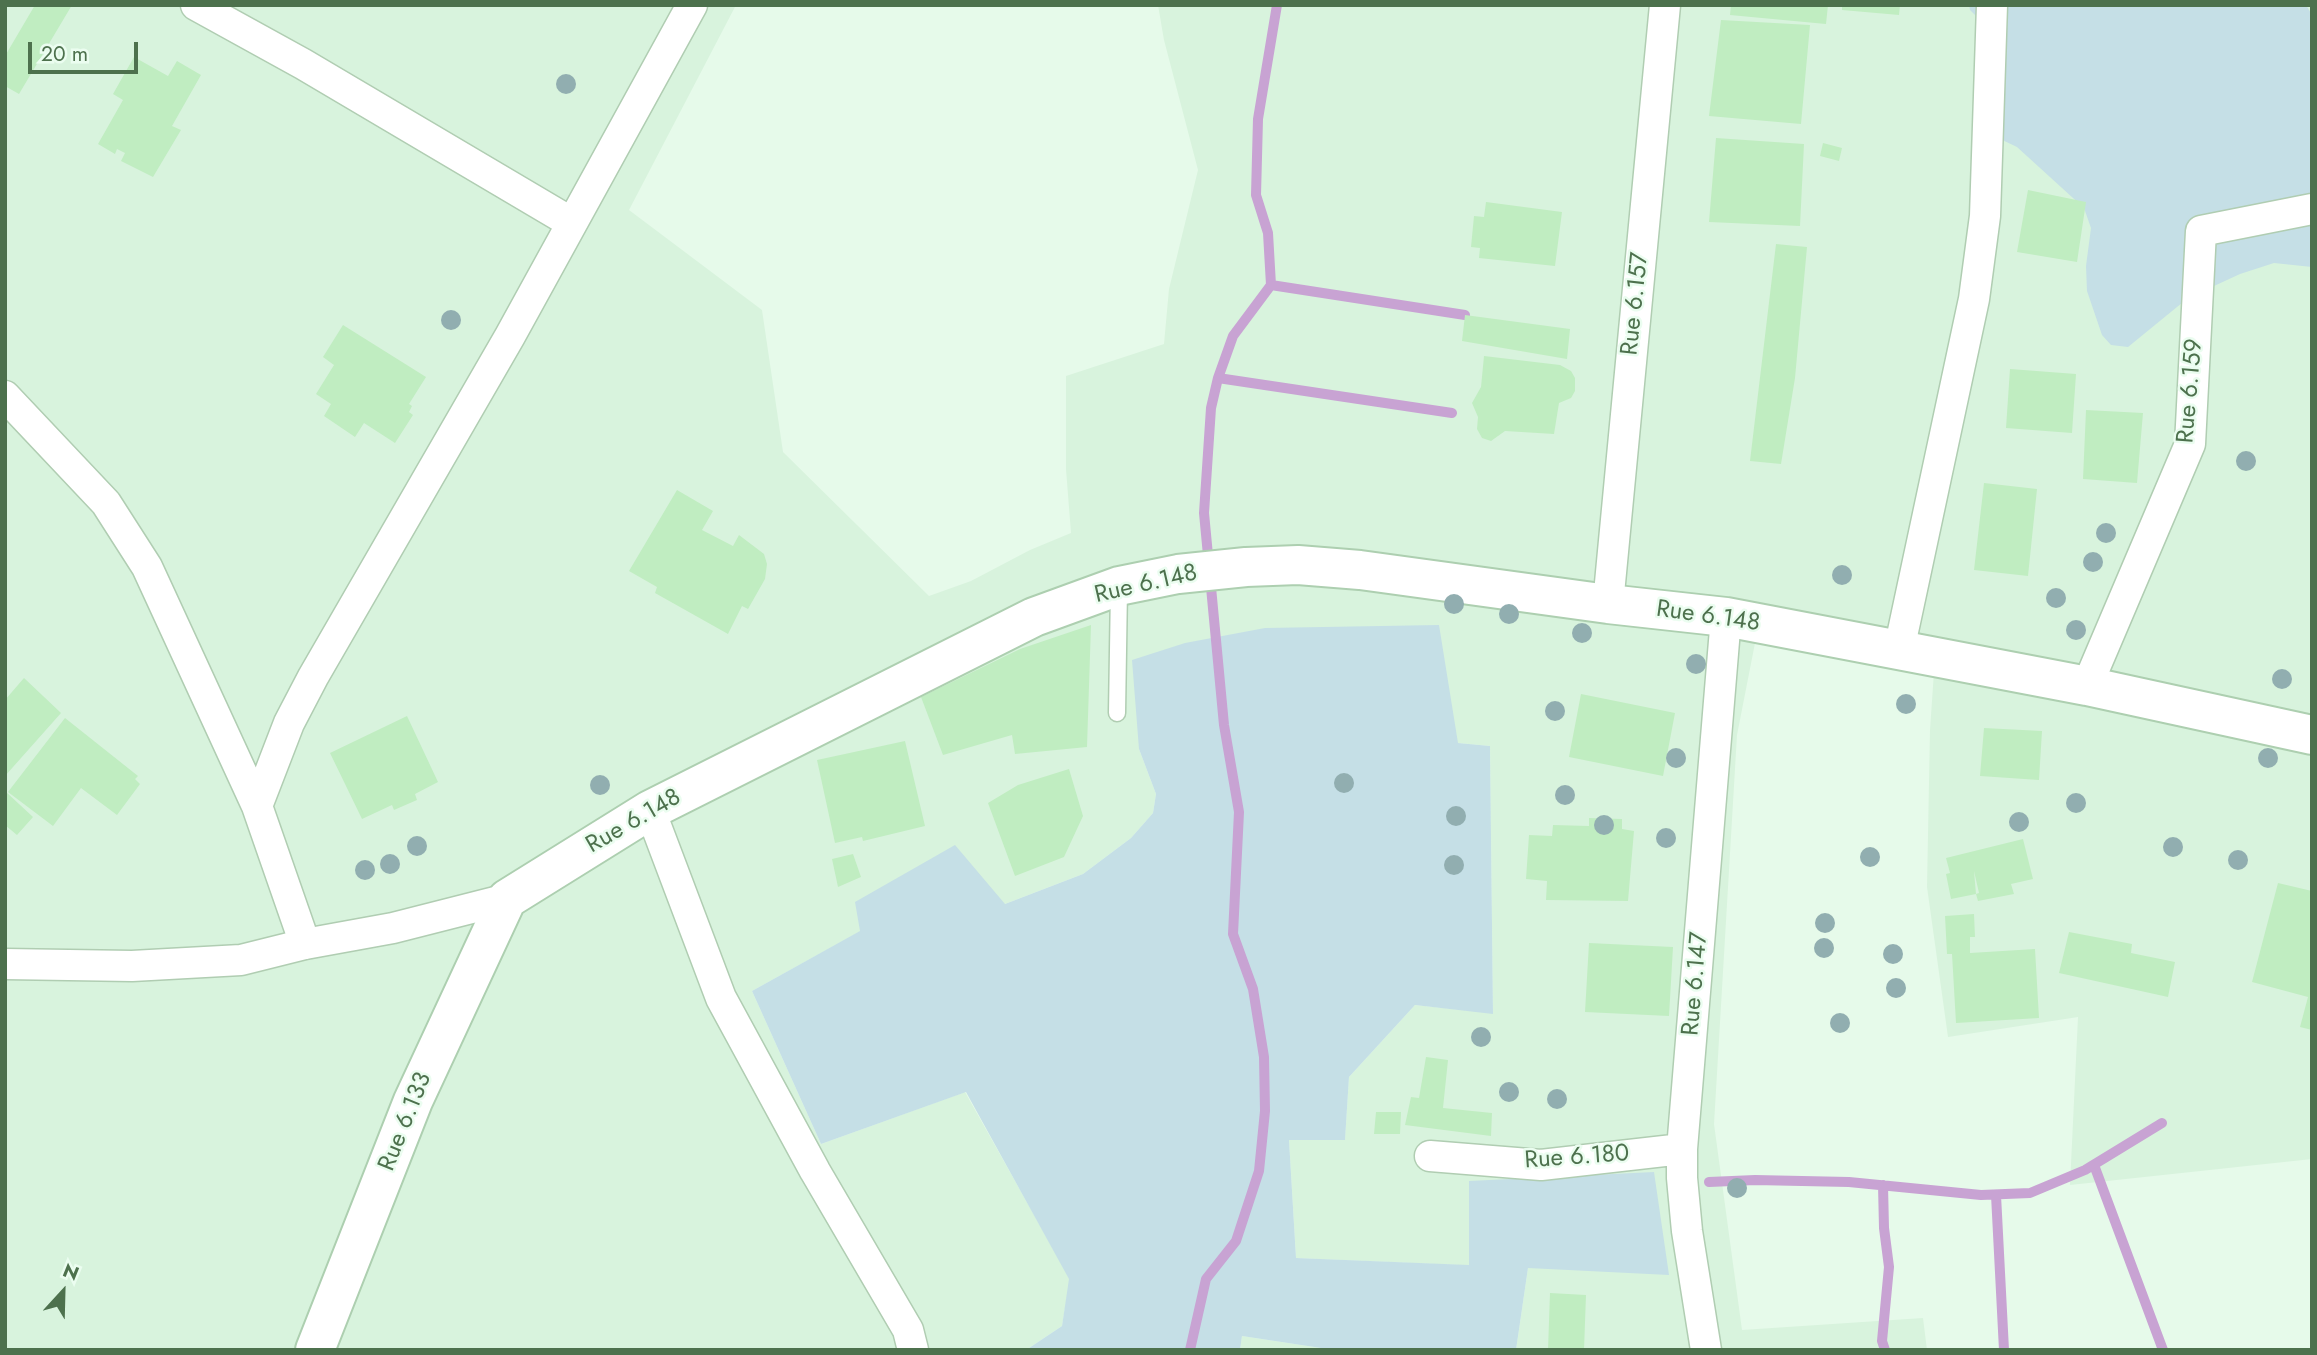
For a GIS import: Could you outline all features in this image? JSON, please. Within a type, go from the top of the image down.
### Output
[{"type":"street","points":[[197,5],[303,64],[572,223]]},
{"type":"street","points":[[257,806],[289,723],[313,677],[510,336],[692,5]]},
{"type":"street","name":"Rue 6.157","points":[[1608,604],[1665,5]]},
{"type":"street","points":[[1899,650],[1973,299],[1985,216],[1992,5]]},
{"type":"street","name":"Rue 6.159","points":[[2087,686],[2190,444],[2202,231],[2312,209]]},
{"type":"street","points":[[5,396],[106,503],[147,567],[257,806],[305,943]]},
{"type":"street","name":"Rue 6.148","points":[[5,964],[132,966],[241,960],[305,943],[393,928],[507,899],[650,810],[1034,617],[1119,586],[1178,574],[1246,566],[1298,565],[1360,570],[1608,604],[1726,617],[2087,686],[2312,735]]},
{"type":"street","name":"Rue 6.147","points":[[1706,1350],[1687,1231],[1682,1149],[1726,617]]},
{"type":"street","points":[[650,810],[721,998],[816,1171],[908,1330],[913,1350]]},
{"type":"street","name":"Rue 6.133","points":[[315,1350],[413,1101],[507,899]]},
{"type":"street","name":"Rue 6.180","points":[[1430,1156],[1541,1165],[1682,1149]]},
{"type":"lane","points":[[1116,713],[1119,586]]},
{"type":"shaded area","points":[[5,5],[736,5],[629,210],[762,310],[783,452],[929,596],[971,581],[1030,550],[1071,533],[1066,469],[1066,376],[1164,344],[1169,289],[1198,170],[1164,40],[1158,5],[2312,5],[2312,1159],[2070,1185],[2078,1017],[1948,1037],[1927,887],[1930,730],[1935,657],[1756,638],[1737,735],[1714,1124],[1742,1330],[1923,1318],[1927,1350],[1516,1350],[1528,1268],[1296,1258],[1289,1140],[1345,1139],[1349,1077],[1415,1005],[1493,1013],[1490,746],[1458,743],[1139,749],[1156,794],[1153,813],[1131,838],[1083,874],[1005,904],[861,931],[752,991],[821,1144],[965,1092],[1070,1279],[1062,1326],[1026,1350],[5,1350]]},
{"type":"shaded area","points":[[1969,5],[2306,5],[2312,15],[2312,267],[2274,263],[2240,274],[2188,298],[2128,347],[2111,345],[2102,335],[2087,291],[2086,266],[2091,228],[2084,208],[2017,147],[1996,137],[1991,31],[1970,10]]},
{"type":"shaded area","points":[[1439,625],[1458,743],[1490,746],[1493,1014],[1415,1005],[1349,1077],[1345,1140],[1289,1140],[1296,1258],[1469,1265],[1469,1181],[1654,1172],[1669,1275],[1528,1268],[1516,1350],[1334,1350],[1242,1336],[1240,1350],[1026,1350],[1062,1326],[1069,1279],[966,1092],[821,1144],[752,991],[860,931],[855,902],[955,845],[1005,904],[1083,874],[1131,838],[1153,813],[1156,794],[1139,749],[1132,660],[1185,643],[1265,628]]},
{"type":"shaded area","points":[[1242,1336],[1334,1350],[1240,1350]]},
{"type":"building","points":[[35,5],[72,5],[19,94],[5,86],[5,56]]},
{"type":"building","points":[[1731,5],[1828,5],[1826,24],[1730,15]]},
{"type":"building","points":[[1842,5],[1900,5],[1899,15],[1842,10]]},
{"type":"building","points":[[1721,20],[1810,25],[1801,124],[1709,116]]},
{"type":"building","points":[[134,57],[168,76],[177,61],[201,75],[172,126],[181,130],[153,177],[121,161],[125,153],[117,149],[115,154],[98,144],[123,100],[113,94]]},
{"type":"building","points":[[1716,138],[1804,144],[1800,226],[1709,222]]},
{"type":"building","points":[[1823,143],[1842,148],[1839,161],[1820,156]]},
{"type":"building","points":[[2028,190],[2086,202],[2077,262],[2017,252]]},
{"type":"building","points":[[1486,202],[1562,212],[1555,266],[1479,258],[1480,248],[1471,247],[1474,216],[1484,217]]},
{"type":"building","points":[[1776,244],[1807,247],[1795,378],[1781,464],[1750,461]]},
{"type":"building","points":[[1465,315],[1570,329],[1567,359],[1462,341]]},
{"type":"building","points":[[343,325],[426,377],[409,404],[412,406],[409,412],[413,415],[395,443],[364,423],[355,437],[324,416],[331,404],[316,394],[334,365],[323,357]]},
{"type":"building","points":[[1484,356],[1560,365],[1571,371],[1575,378],[1575,391],[1571,398],[1559,403],[1554,434],[1505,431],[1491,441],[1482,438],[1477,429],[1478,417],[1472,403],[1481,387]]},
{"type":"building","points":[[2010,369],[2076,374],[2072,433],[2006,428]]},
{"type":"building","points":[[2086,410],[2143,413],[2137,483],[2083,479]]},
{"type":"building","points":[[1984,483],[2037,489],[2028,576],[1974,570]]},
{"type":"building","points":[[677,490],[713,511],[702,530],[733,546],[739,535],[764,554],[767,564],[765,579],[748,609],[742,606],[728,634],[655,593],[657,587],[629,571]]},
{"type":"building","points":[[1091,625],[1087,747],[1015,754],[1012,735],[943,755],[921,697],[1020,649]]},
{"type":"building","points":[[24,678],[61,713],[5,776],[5,700]]},
{"type":"building","points":[[1581,694],[1675,713],[1663,776],[1569,757]]},
{"type":"building","points":[[407,716],[438,782],[415,794],[417,800],[394,810],[392,805],[362,819],[330,753]]},
{"type":"building","points":[[65,718],[138,776],[135,779],[140,784],[117,815],[81,788],[53,826],[8,792]]},
{"type":"building","points":[[1984,728],[2042,731],[2039,780],[1980,776]]},
{"type":"building","points":[[905,741],[925,826],[863,841],[862,837],[835,843],[817,760]]},
{"type":"building","points":[[1069,769],[1083,816],[1064,857],[1015,876],[988,803],[1018,785]]},
{"type":"building","points":[[5,791],[33,817],[17,835],[5,825]]},
{"type":"building","points":[[1589,818],[1622,819],[1622,829],[1634,831],[1628,901],[1546,900],[1547,881],[1526,879],[1529,835],[1552,836],[1553,825],[1589,826]]},
{"type":"building","points":[[2023,839],[2033,879],[2011,884],[2014,894],[1978,901],[1976,894],[1951,899],[1946,874],[1950,873],[1946,858]],"holes":[[[1974,871],[1979,893],[1976,894]]]},
{"type":"building","points":[[853,854],[861,877],[838,887],[832,859]]},
{"type":"building","points":[[2278,883],[2312,891],[2312,1030],[2300,1027],[2308,997],[2252,982]]},
{"type":"building","points":[[1974,914],[1975,937],[1970,937],[1970,953],[2035,949],[2039,1018],[1956,1023],[1952,954],[1947,954],[1945,916]]},
{"type":"building","points":[[2069,932],[2132,944],[2131,953],[2175,962],[2168,997],[2059,973]]},
{"type":"building","points":[[1589,943],[1673,947],[1669,1016],[1585,1012]]},
{"type":"building","points":[[1426,1057],[1448,1060],[1443,1108],[1492,1113],[1491,1136],[1405,1125],[1411,1097],[1419,1098]]},
{"type":"building","points":[[1376,1112],[1401,1112],[1400,1134],[1374,1134]]},
{"type":"building","points":[[1550,1293],[1586,1295],[1584,1350],[1548,1350]]},
{"type":"waterway","points":[[1190,1350],[1206,1279],[1236,1241],[1259,1171],[1265,1111],[1264,1057],[1253,989],[1233,934],[1239,812],[1224,725],[1204,513],[1211,408],[1218,378],[1233,336],[1271,285],[1268,233],[1256,195],[1258,119],[1277,5]]},
{"type":"waterway","points":[[1271,285],[1465,315]]},
{"type":"waterway","points":[[1218,378],[1452,413]]},
{"type":"waterway","points":[[1709,1182],[1849,1182],[1981,1195],[2030,1193],[2085,1170],[2162,1123]]},
{"type":"waterway","points":[[2094,1165],[2163,1350]]},
{"type":"waterway","points":[[1883,1185],[1884,1228],[1889,1267],[1882,1341],[1885,1350]]},
{"type":"waterway","points":[[1996,1195],[2004,1350]]}]
